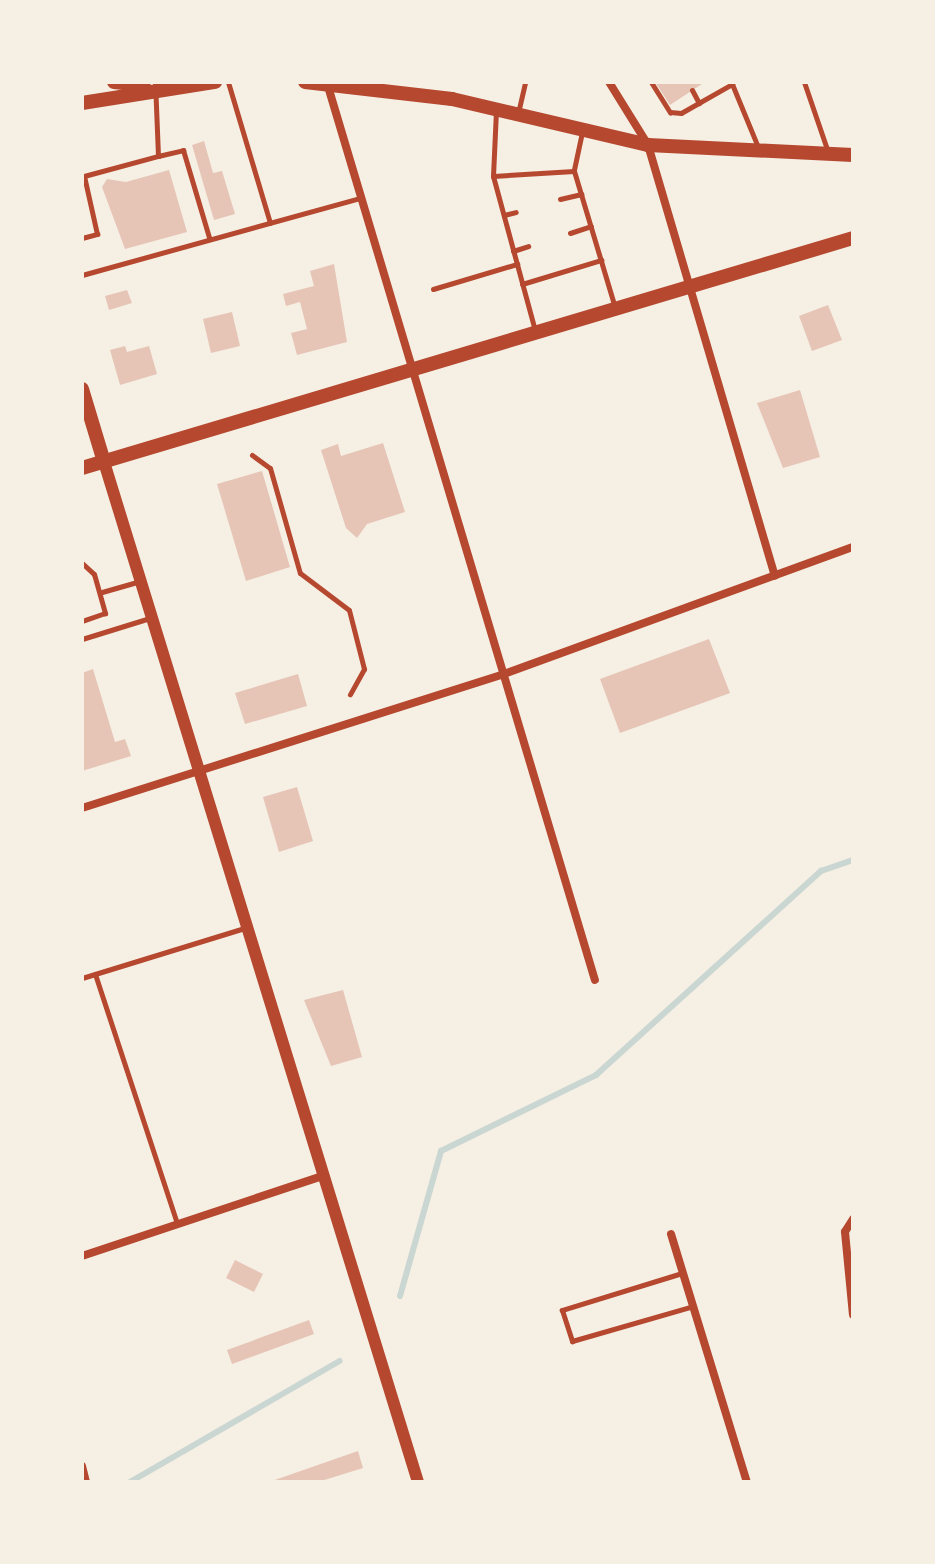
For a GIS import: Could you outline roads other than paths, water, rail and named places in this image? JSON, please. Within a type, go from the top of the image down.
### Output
[{"type":"main road","points":[[114,82],[215,82]]},
{"type":"main road","points":[[305,82],[365,84],[496,109],[648,145],[761,156],[853,155]]},
{"type":"main road","points":[[82,103],[155,84]]},
{"type":"main road","points":[[82,468],[695,290],[853,238]]},
{"type":"main road","points":[[82,389],[104,462]]},
{"type":"street","points":[[327,82],[409,373],[504,674],[595,980]]},
{"type":"street","points":[[609,82],[648,145],[695,290],[775,576]]},
{"type":"street","points":[[104,462],[250,927],[322,1176],[418,1482]]},
{"type":"street","points":[[82,808],[504,674],[853,547]]},
{"type":"street","points":[[82,1256],[322,1176]]},
{"type":"street","points":[[853,1219],[845,1232],[853,1315]]},
{"type":"street","points":[[671,1234],[747,1482]]},
{"type":"street","points":[[82,1466],[86,1482]]},
{"type":"lane","points":[[228,82],[270,223]]},
{"type":"lane","points":[[517,114],[525,82]]},
{"type":"lane","points":[[651,82],[670,112],[699,103],[732,83],[761,156]]},
{"type":"lane","points":[[804,82],[830,157]]},
{"type":"lane","points":[[155,84],[158,156]]},
{"type":"lane","points":[[692,90],[699,103]]},
{"type":"lane","points":[[496,109],[493,176],[537,335]]},
{"type":"lane","points":[[582,130],[574,171],[617,312]]},
{"type":"lane","points":[[82,238],[97,234],[84,176],[183,150],[209,237]]},
{"type":"lane","points":[[493,176],[574,171]]},
{"type":"lane","points":[[560,199],[581,194]]},
{"type":"lane","points":[[82,275],[209,237],[360,198]]},
{"type":"lane","points":[[504,215],[516,212]]},
{"type":"lane","points":[[570,233],[591,226]]},
{"type":"lane","points":[[513,251],[528,246]]},
{"type":"lane","points":[[522,284],[601,260]]},
{"type":"lane","points":[[433,289],[517,264]]},
{"type":"lane","points":[[252,455],[270,468],[300,573],[349,610],[364,669],[350,694]]},
{"type":"lane","points":[[82,563],[102,592],[105,613],[82,621]]},
{"type":"lane","points":[[102,592],[141,580]]},
{"type":"lane","points":[[82,639],[152,617]]},
{"type":"lane","points":[[82,978],[250,927]]},
{"type":"lane","points":[[95,974],[177,1224]]},
{"type":"lane","points":[[683,1273],[562,1310],[572,1341],[693,1306]]},
{"type":"waterway","points":[[400,1296],[441,1151],[596,1075],[821,871],[853,860]]},
{"type":"waterway","points":[[130,1482],[340,1361]]}]
